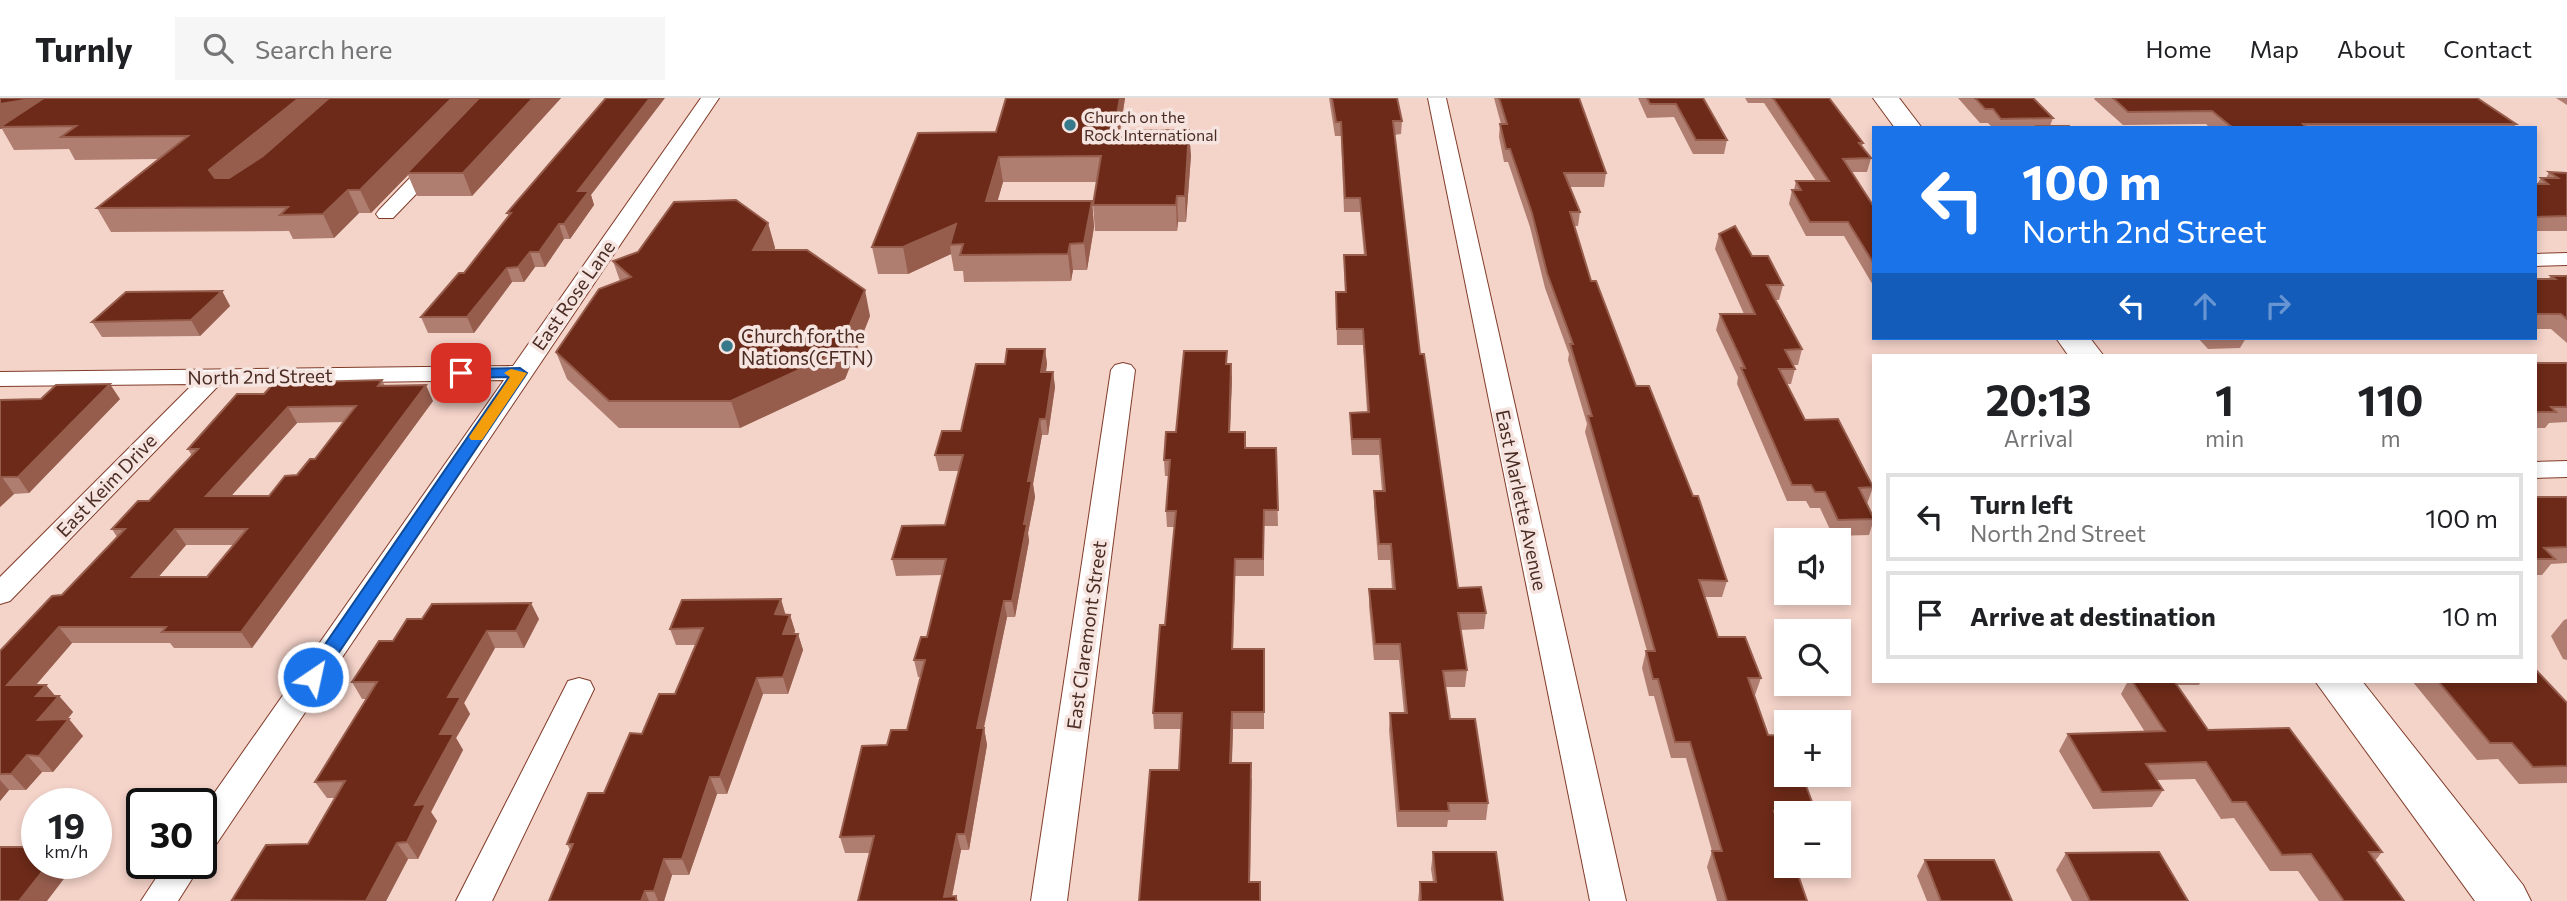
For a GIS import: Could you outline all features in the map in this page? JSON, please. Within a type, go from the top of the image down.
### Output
[{"type":"street","name":"East Rose Lane","points":[[217,816],[710,98]]},
{"type":"street","name":"East Marlette Avenue","points":[[1437,98],[1608,901]]},
{"type":"street","points":[[1886,98],[1907,126]]},
{"type":"street","points":[[386,215],[450,146]]},
{"type":"street","points":[[2537,260],[2567,259]]},
{"type":"street","points":[[2075,340],[2085,354]]},
{"type":"street","name":"East Claremont Street","points":[[1049,901],[1124,370]]},
{"type":"street","name":"North 2nd Street","points":[[0,379],[520,373]]},
{"type":"street","name":"East Keim Drive","points":[[0,594],[212,377]]},
{"type":"street","points":[[2537,470],[2567,469]]},
{"type":"street","points":[[2339,683],[2505,901]]},
{"type":"street","points":[[474,901],[579,689]]},
{"type":"street","points":[[159,901],[174,879]]},
{"type":"building","points":[[0,98],[37,98],[0,104]]},
{"type":"building","points":[[44,98],[299,98],[209,170],[215,178],[229,178],[263,156],[329,98],[452,98],[360,190],[348,190],[323,214],[280,215],[288,207],[97,208],[188,136],[61,137],[76,126],[0,127]]},
{"type":"building","points":[[479,98],[533,98],[463,173],[407,173]]},
{"type":"building","points":[[606,98],[650,98],[578,191],[589,191],[564,224],[559,224],[539,252],[530,252],[518,267],[507,268],[467,317],[421,317],[459,273],[464,273],[511,213],[507,213]]},
{"type":"building","points":[[1006,98],[1120,98],[1114,131],[1189,130],[1185,196],[1177,196],[1176,205],[1093,205],[1101,156],[999,157],[986,201],[1092,201],[1084,243],[1070,244],[1068,254],[960,255],[963,244],[950,245],[956,224],[903,247],[872,247],[918,133],[996,132]]},
{"type":"building","points":[[1332,98],[1397,98],[1402,121],[1393,121],[1420,354],[1424,354],[1458,588],[1481,587],[1486,613],[1458,613],[1467,670],[1443,671],[1450,719],[1475,719],[1488,803],[1448,803],[1449,811],[1399,811],[1390,713],[1407,713],[1400,644],[1375,644],[1369,589],[1395,589],[1391,544],[1379,544],[1374,491],[1385,491],[1380,439],[1352,439],[1350,413],[1369,412],[1363,329],[1337,329],[1336,292],[1346,292],[1344,255],[1366,255],[1360,198],[1345,198],[1341,122],[1336,122]]},
{"type":"building","points":[[1499,98],[1579,98],[1606,173],[1564,173],[1580,212],[1570,212],[1591,281],[1596,281],[1636,386],[1649,386],[1693,496],[1698,496],[1727,581],[1699,580],[1718,637],[1745,637],[1761,678],[1748,678],[1768,735],[1774,735],[1774,787],[1806,787],[1812,801],[1774,801],[1774,878],[1799,878],[1807,901],[1727,901],[1712,851],[1722,851],[1690,742],[1675,742],[1658,679],[1653,679],[1646,651],[1655,651],[1588,416],[1592,416],[1570,344],[1573,344],[1547,273],[1532,213],[1510,149],[1506,149],[1500,124],[1507,124]]},
{"type":"building","points":[[1647,98],[1703,98],[1727,140],[1696,140],[1676,104],[1650,104]]},
{"type":"building","points":[[1773,98],[1829,98],[1863,143],[1859,143],[1871,158],[1843,159],[1872,204],[1872,261],[1848,222],[1810,222],[1792,190],[1801,190],[1796,181],[1829,181]]},
{"type":"building","points":[[1975,98],[2033,98],[2053,118],[2001,119],[1993,109],[1985,109]]},
{"type":"building","points":[[2113,98],[2477,98],[2516,124],[2231,126],[2212,111],[2128,112]]},
{"type":"building","points":[[2549,172],[2567,173],[2567,216],[2537,217],[2537,184],[2548,184],[2541,178],[2558,178]]},
{"type":"building","points":[[736,200],[768,223],[753,250],[807,250],[865,290],[838,352],[731,401],[609,401],[556,352],[599,289],[631,277],[613,261],[638,252],[674,202]]},
{"type":"building","points":[[1735,226],[1752,256],[1768,256],[1783,285],[1767,285],[1802,349],[1785,350],[1795,369],[1779,369],[1805,420],[1838,419],[1872,485],[1859,488],[1872,519],[1838,520],[1825,492],[1815,492],[1811,485],[1792,485],[1720,314],[1755,314],[1719,234]]},
{"type":"building","points":[[2551,276],[2567,276],[2567,319],[2561,314],[2537,314],[2537,279],[2555,279]]},
{"type":"building","points":[[222,291],[191,320],[92,322],[126,292]]},
{"type":"building","points":[[1007,349],[1045,349],[1041,372],[1053,372],[1046,419],[1040,419],[1028,481],[1032,481],[1024,524],[1027,524],[1012,601],[1004,601],[977,728],[984,728],[965,834],[957,834],[944,897],[956,896],[956,901],[858,901],[874,836],[840,837],[862,746],[887,745],[891,730],[907,730],[925,660],[914,660],[921,637],[927,637],[946,559],[892,559],[902,526],[945,525],[963,455],[935,455],[942,431],[961,431],[976,364],[1005,364]]},
{"type":"building","points":[[1184,351],[1227,351],[1226,364],[1231,364],[1229,432],[1245,432],[1245,448],[1276,448],[1278,510],[1264,510],[1263,559],[1235,559],[1232,649],[1264,649],[1264,712],[1232,712],[1230,763],[1251,763],[1249,882],[1260,882],[1260,901],[1139,901],[1150,770],[1179,770],[1182,713],[1153,713],[1160,625],[1165,625],[1176,511],[1166,511],[1170,460],[1164,460],[1166,432],[1176,432]]},
{"type":"building","points":[[2537,363],[2567,363],[2567,407],[2551,407],[2556,412],[2537,412]]},
{"type":"building","points":[[382,380],[378,386],[426,385],[241,632],[162,632],[166,627],[59,627],[7,685],[46,685],[36,696],[59,696],[38,720],[69,719],[39,756],[27,755],[11,774],[0,774],[0,651],[52,596],[62,595],[125,529],[112,529],[138,501],[149,501],[198,449],[188,449],[237,394],[264,394],[274,383]],"holes":[[[356,406],[315,459],[310,459],[297,475],[285,476],[269,496],[206,496],[288,407]],[[175,529],[247,529],[207,577],[132,577]]]},
{"type":"building","points":[[110,384],[18,477],[0,479],[0,400],[41,399],[56,385]]},
{"type":"building","points":[[2537,497],[2567,497],[2567,547],[2544,548],[2555,559],[2537,559]]},
{"type":"building","points":[[781,599],[775,614],[790,615],[783,634],[798,634],[783,677],[757,678],[720,777],[710,777],[682,859],[664,859],[654,891],[645,891],[641,901],[549,901],[573,844],[567,844],[588,793],[604,793],[630,733],[642,734],[659,694],[675,694],[703,628],[670,629],[682,600]]},
{"type":"building","points":[[531,603],[516,631],[487,631],[448,697],[461,697],[440,734],[454,734],[415,805],[426,804],[407,842],[397,843],[366,901],[232,900],[266,845],[308,844],[345,781],[315,782],[377,682],[352,682],[379,641],[393,641],[407,619],[422,619],[432,604]]},
{"type":"building","points":[[2537,671],[2567,703],[2567,766],[2533,767],[2512,743],[2490,743],[2440,683],[2537,683]]},
{"type":"building","points":[[2133,683],[2175,683],[2208,730],[2289,728],[2382,852],[2369,852],[2404,901],[2344,901],[2311,854],[2282,855],[2246,802],[2232,802],[2206,762],[2146,764],[2163,790],[2102,792],[2068,734],[2165,731]]},
{"type":"building","points":[[0,847],[21,847],[21,879],[36,879],[19,901],[0,901]]},
{"type":"building","points":[[1433,852],[1496,852],[1503,901],[1421,901],[1420,882],[1436,882]]},
{"type":"building","points":[[2159,852],[2188,901],[2090,901],[2066,853]]},
{"type":"building","points":[[1925,860],[1994,860],[2012,901],[1941,901]]},
{"type":"slow traffic","points":[[477,437],[520,373],[511,373]]},
{"type":"place","name":"Church on the Rock International","points":[[1070,125]]},
{"type":"place","name":"Church for the Nations(CFTN)","points":[[727,346]]},
{"type":"route","points":[[313,677],[520,373],[461,373]]}]
